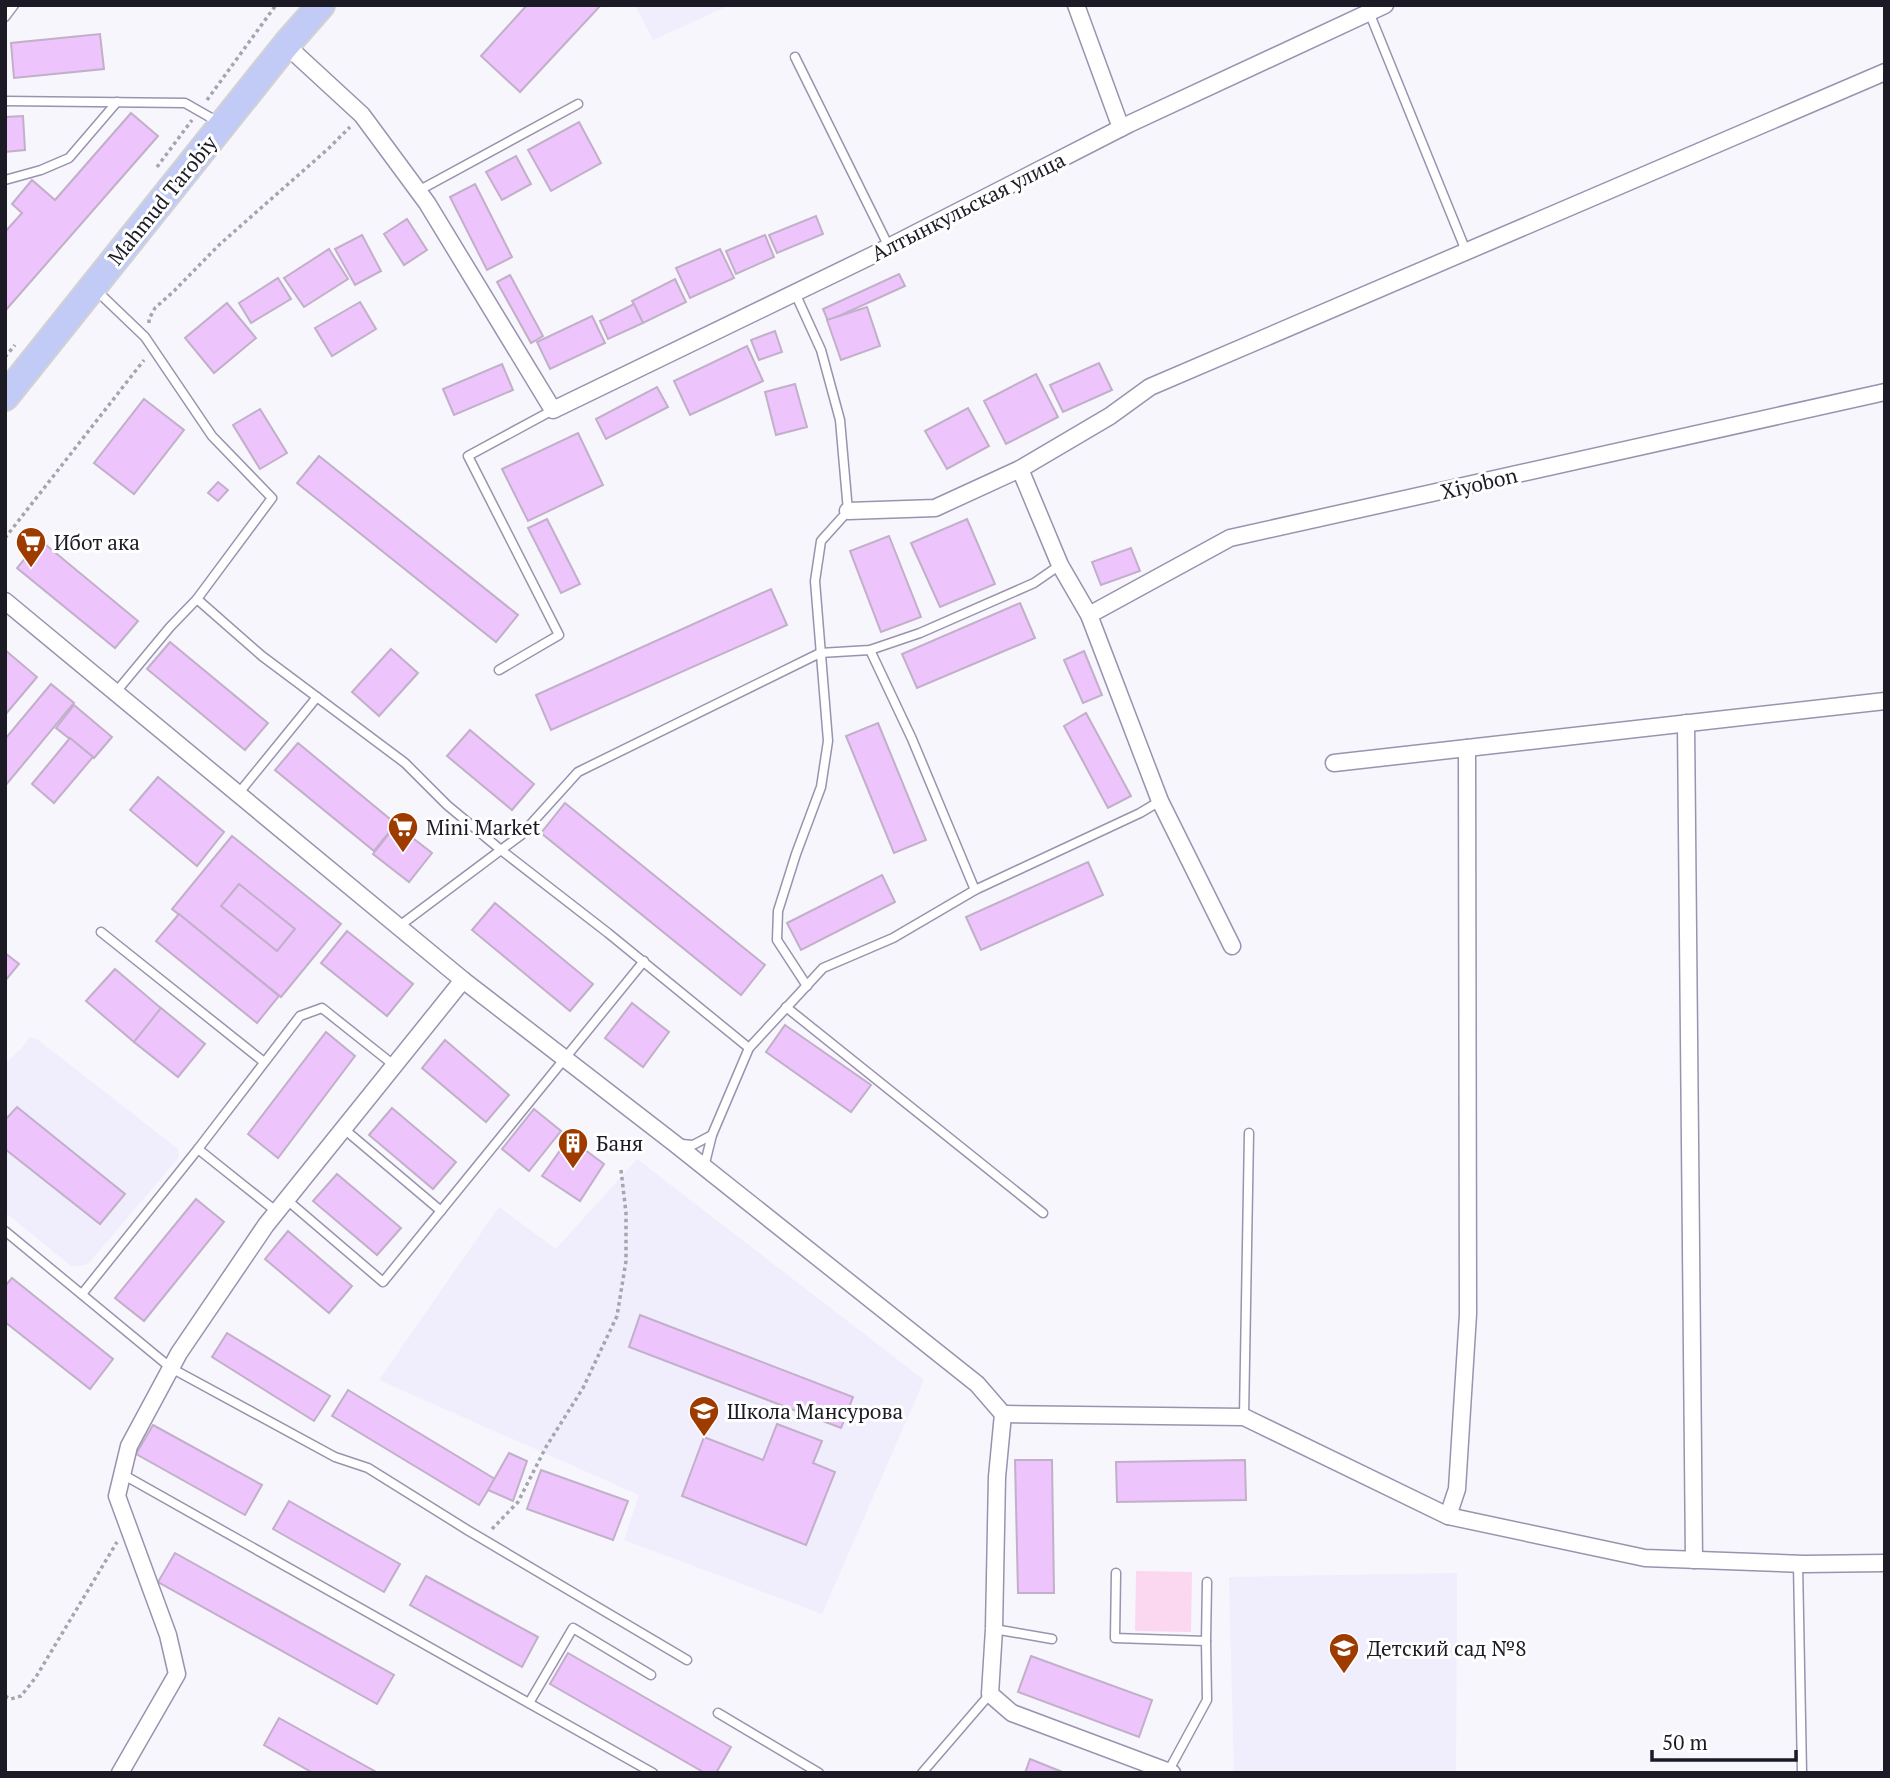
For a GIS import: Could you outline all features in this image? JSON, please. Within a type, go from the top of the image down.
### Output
[{"type":"main road","name":"Mahmud Tarobiy","points":[[5,397],[286,45],[321,5]]},
{"type":"street","points":[[1076,5],[1121,128]]},
{"type":"street","name":"Алтынкульская улица","points":[[553,410],[889,247],[1121,128],[1385,5]]},
{"type":"street","points":[[286,45],[362,115],[427,203],[553,410]]},
{"type":"street","points":[[848,511],[935,508],[1020,469],[1110,416],[1150,387],[1885,72]]},
{"type":"street","name":"Xiyobon","points":[[1089,615],[1230,538],[1885,392]]},
{"type":"street","points":[[1020,469],[1060,565],[1089,615],[1160,800],[1232,946]]},
{"type":"street","points":[[5,601],[398,928],[977,1384],[1003,1414],[997,1477],[990,1694],[1012,1713],[1171,1772]]},
{"type":"street","points":[[1334,763],[1885,701]]},
{"type":"street","points":[[1686,723],[1694,1560]]},
{"type":"street","points":[[1448,1516],[1457,1489],[1468,1314],[1467,748]]},
{"type":"street","points":[[120,1773],[177,1674],[167,1634],[117,1496],[130,1447],[179,1353],[266,1225],[463,980]]},
{"type":"street","points":[[1003,1414],[1244,1417],[1448,1516],[1645,1558],[1798,1564],[1885,1563]]},
{"type":"lane","points":[[5,17],[14,5]]},
{"type":"lane","points":[[1370,12],[1466,251]]},
{"type":"lane","points":[[795,57],[889,247]]},
{"type":"lane","points":[[5,101],[185,103],[222,125]]},
{"type":"lane","points":[[5,180],[41,170],[69,158],[117,102]]},
{"type":"lane","points":[[418,191],[578,104]]},
{"type":"lane","points":[[93,287],[145,337],[212,436],[272,498],[197,599],[116,692]]},
{"type":"lane","points":[[795,293],[821,350],[840,420],[848,511],[821,541],[815,581],[828,741],[821,787],[778,911],[777,940],[807,986]]},
{"type":"lane","points":[[499,670],[559,635],[468,457],[553,410]]},
{"type":"lane","points":[[398,928],[521,835],[578,772],[820,653],[870,650],[920,633],[1034,583],[1060,565]]},
{"type":"lane","points":[[197,599],[262,656],[405,763],[447,805],[501,850],[644,961],[749,1048]]},
{"type":"lane","points":[[870,650],[912,739],[975,890]]},
{"type":"lane","points":[[238,794],[317,697]]},
{"type":"lane","points":[[704,1167],[712,1135],[749,1048],[823,968],[893,938],[975,890],[1140,813],[1160,800]]},
{"type":"lane","points":[[101,932],[264,1062]]},
{"type":"lane","points":[[198,1149],[282,1206],[383,1282],[644,961]]},
{"type":"lane","points":[[786,1007],[1043,1213]]},
{"type":"lane","points":[[82,1294],[300,1016],[322,1008],[394,1066]]},
{"type":"lane","points":[[344,1129],[441,1211]]},
{"type":"lane","points":[[1244,1417],[1249,1133]]},
{"type":"lane","points":[[674,1143],[692,1146],[712,1135]]},
{"type":"lane","points":[[5,1231],[172,1368],[335,1457],[368,1468],[687,1660]]},
{"type":"lane","points":[[122,1474],[653,1773]]},
{"type":"lane","points":[[1798,1564],[1802,1773]]},
{"type":"lane","points":[[1116,1573],[1115,1638],[1206,1641]]},
{"type":"lane","points":[[1171,1772],[1207,1700],[1207,1582]]},
{"type":"lane","points":[[529,1703],[573,1628],[651,1675]]},
{"type":"lane","points":[[994,1629],[1052,1639]]},
{"type":"lane","points":[[922,1773],[990,1694]]},
{"type":"lane","points":[[718,1713],[819,1773]]},
{"type":"path","points":[[153,173],[276,5]]},
{"type":"path","points":[[5,538],[150,352],[149,319],[155,308],[219,245],[329,148],[362,115]]},
{"type":"path","points":[[5,357],[21,338]]},
{"type":"path","points":[[477,1535],[493,1529],[518,1502],[546,1447],[583,1388],[617,1316],[626,1261],[621,1170]]},
{"type":"path","points":[[5,1696],[11,1699],[21,1696],[36,1677],[127,1525]]},
{"type":"shaded area","points":[[635,5],[730,5],[653,40]]},
{"type":"shaded area","points":[[30,1037],[38,1040],[178,1149],[179,1157],[88,1264],[71,1266],[5,1212],[5,1064]]},
{"type":"shaded area","name":"Школа Мансурова","points":[[637,1159],[924,1380],[822,1614],[624,1540],[639,1495],[379,1380],[499,1207],[556,1249]]},
{"type":"shaded area","points":[[1136,1571],[1192,1572],[1191,1632],[1135,1631]]},
{"type":"shaded area","name":"Детский сад №8","points":[[1457,1573],[1456,1773],[1234,1773],[1229,1577]]},
{"type":"building","points":[[527,5],[601,5],[520,92],[481,56]]},
{"type":"building","points":[[100,34],[104,69],[14,78],[11,43]]},
{"type":"building","points":[[131,113],[158,136],[5,311],[5,232],[22,213],[12,204],[32,180],[55,200]]},
{"type":"building","points":[[23,116],[25,150],[5,152],[5,117]]},
{"type":"building","points":[[579,122],[601,163],[551,191],[528,150]]},
{"type":"building","points":[[516,156],[531,184],[502,200],[486,172]]},
{"type":"building","points":[[475,184],[512,257],[487,270],[450,197]]},
{"type":"building","points":[[816,216],[823,234],[777,253],[769,235]]},
{"type":"building","points":[[407,219],[427,250],[404,265],[384,234]]},
{"type":"building","points":[[362,235],[381,271],[355,285],[335,249]]},
{"type":"building","points":[[765,235],[774,257],[736,274],[726,251]]},
{"type":"building","points":[[329,249],[348,279],[304,307],[284,278]]},
{"type":"building","points":[[720,249],[734,278],[690,298],[676,268]]},
{"type":"building","points":[[899,274],[905,286],[828,321],[823,309]]},
{"type":"building","points":[[510,275],[543,336],[531,343],[497,282]]},
{"type":"building","points":[[278,278],[291,299],[251,323],[239,303]]},
{"type":"building","points":[[675,279],[686,302],[643,323],[632,301]]},
{"type":"building","points":[[360,302],[376,329],[332,356],[315,328]]},
{"type":"building","points":[[227,303],[256,338],[214,373],[185,338]]},
{"type":"building","points":[[634,304],[643,323],[608,339],[600,321]]},
{"type":"building","points":[[867,307],[880,346],[841,360],[827,320]]},
{"type":"building","points":[[592,316],[605,343],[550,369],[537,342]]},
{"type":"building","points":[[775,331],[782,352],[759,360],[751,340]]},
{"type":"building","points":[[747,346],[763,381],[690,415],[674,381]]},
{"type":"building","points":[[1099,363],[1112,390],[1063,412],[1050,385]]},
{"type":"building","points":[[502,364],[513,390],[454,415],[443,389]]},
{"type":"building","points":[[1036,374],[1058,417],[1006,444],[984,401]]},
{"type":"building","points":[[795,384],[807,427],[776,435],[765,392]]},
{"type":"building","points":[[657,387],[668,407],[606,439],[596,419]]},
{"type":"building","points":[[144,399],[184,430],[134,494],[94,463]]},
{"type":"building","points":[[968,408],[989,446],[947,469],[925,431]]},
{"type":"building","points":[[260,409],[287,453],[260,469],[233,425]]},
{"type":"building","points":[[578,433],[603,485],[528,521],[502,469]]},
{"type":"building","points":[[319,456],[518,615],[496,642],[297,483]]},
{"type":"building","points":[[218,482],[228,490],[218,501],[208,493]]},
{"type":"building","points":[[547,519],[580,584],[561,593],[528,528]]},
{"type":"building","points":[[967,519],[995,584],[940,607],[911,543]]},
{"type":"building","points":[[889,536],[921,617],[881,632],[850,551]]},
{"type":"building","points":[[40,540],[138,621],[115,648],[17,568]]},
{"type":"building","points":[[1131,548],[1140,571],[1101,585],[1092,562]]},
{"type":"building","points":[[771,589],[787,625],[551,730],[536,695]]},
{"type":"building","points":[[1020,603],[1035,638],[917,688],[902,654]]},
{"type":"building","points":[[170,642],[268,723],[245,750],[147,669]]},
{"type":"building","points":[[391,649],[418,673],[379,716],[352,692]]},
{"type":"building","points":[[5,650],[37,677],[5,715]]},
{"type":"building","points":[[1084,651],[1102,695],[1083,703],[1064,660]]},
{"type":"building","points":[[51,684],[74,703],[5,786],[5,739]]},
{"type":"building","points":[[74,705],[112,737],[94,758],[56,728]]},
{"type":"building","points":[[1086,713],[1131,796],[1108,808],[1064,726]]},
{"type":"building","points":[[878,723],[926,840],[894,853],[846,736]]},
{"type":"building","points":[[470,730],[534,784],[512,810],[447,756]]},
{"type":"building","points":[[70,738],[93,757],[54,803],[32,784]]},
{"type":"building","points":[[298,743],[396,824],[374,851],[275,770]]},
{"type":"building","points":[[158,777],[224,832],[197,866],[130,810]]},
{"type":"building","points":[[565,803],[765,965],[741,995],[541,833]]},
{"type":"building","name":"Mini Market","points":[[396,825],[432,853],[409,882],[373,854]]},
{"type":"building","points":[[232,836],[341,924],[281,997],[172,909]]},
{"type":"building","points":[[1088,862],[1103,895],[981,950],[966,917]]},
{"type":"building","points":[[882,875],[895,902],[801,950],[787,923]]},
{"type":"building","points":[[239,884],[295,929],[277,951],[221,906]]},
{"type":"building","points":[[495,903],[593,984],[570,1011],[472,930]]},
{"type":"building","points":[[179,914],[279,996],[257,1023],[156,941]]},
{"type":"building","points":[[347,931],[413,984],[387,1016],[321,963]]},
{"type":"building","points":[[5,953],[19,964],[5,981]]},
{"type":"building","points":[[115,969],[162,1009],[134,1042],[86,1001]]},
{"type":"building","points":[[632,1003],[669,1032],[643,1067],[605,1038]]},
{"type":"building","points":[[161,1008],[205,1044],[178,1077],[134,1042]]},
{"type":"building","points":[[785,1025],[871,1085],[851,1112],[766,1052]]},
{"type":"building","points":[[326,1032],[355,1056],[278,1158],[248,1134]]},
{"type":"building","points":[[445,1040],[509,1095],[486,1122],[422,1068]]},
{"type":"building","points":[[17,1107],[125,1194],[100,1224],[5,1149],[5,1120]]},
{"type":"building","points":[[392,1108],[456,1162],[433,1189],[369,1135]]},
{"type":"building","points":[[534,1109],[561,1131],[529,1171],[502,1149]]},
{"type":"building","name":"Баня","points":[[569,1138],[604,1164],[580,1201],[542,1176]]},
{"type":"building","points":[[337,1174],[401,1228],[377,1255],[313,1201]]},
{"type":"building","points":[[196,1199],[224,1222],[144,1321],[115,1298]]},
{"type":"building","points":[[288,1231],[352,1286],[329,1313],[265,1259]]},
{"type":"building","points":[[12,1278],[113,1359],[90,1389],[5,1322],[5,1286]]},
{"type":"building","points":[[640,1315],[853,1397],[841,1428],[629,1347]]},
{"type":"building","points":[[227,1333],[330,1396],[314,1421],[212,1357]]},
{"type":"building","points":[[348,1390],[495,1479],[479,1505],[332,1416]]},
{"type":"building","points":[[777,1424],[822,1441],[813,1463],[835,1472],[806,1545],[682,1496],[704,1437],[763,1460]]},
{"type":"building","points":[[153,1425],[262,1485],[245,1515],[136,1454]]},
{"type":"building","points":[[509,1453],[527,1461],[513,1501],[488,1490]]},
{"type":"building","points":[[1015,1460],[1052,1460],[1054,1593],[1018,1593]]},
{"type":"building","points":[[1245,1460],[1246,1500],[1117,1502],[1116,1462]]},
{"type":"building","points":[[541,1470],[628,1501],[613,1540],[527,1509]]},
{"type":"building","points":[[289,1501],[400,1564],[384,1592],[273,1529]]},
{"type":"building","points":[[175,1553],[394,1675],[377,1704],[158,1582]]},
{"type":"building","points":[[426,1576],[538,1637],[522,1667],[410,1605]]},
{"type":"building","points":[[568,1653],[731,1747],[716,1773],[705,1773],[550,1684]]},
{"type":"building","points":[[1031,1656],[1152,1700],[1139,1737],[1018,1692]]},
{"type":"building","points":[[279,1718],[378,1773],[313,1773],[264,1745]]},
{"type":"building","points":[[1030,1759],[1065,1773],[1025,1773]]},
{"type":"place","name":"Ибот ака","points":[[31,569]]},
{"type":"place","name":"Mini Market","points":[[403,854]]},
{"type":"place","name":"Баня","points":[[573,1170]]},
{"type":"place","name":"Школа Мансурова","points":[[704,1438]]},
{"type":"place","name":"Детский сад №8","points":[[1344,1675]]}]
